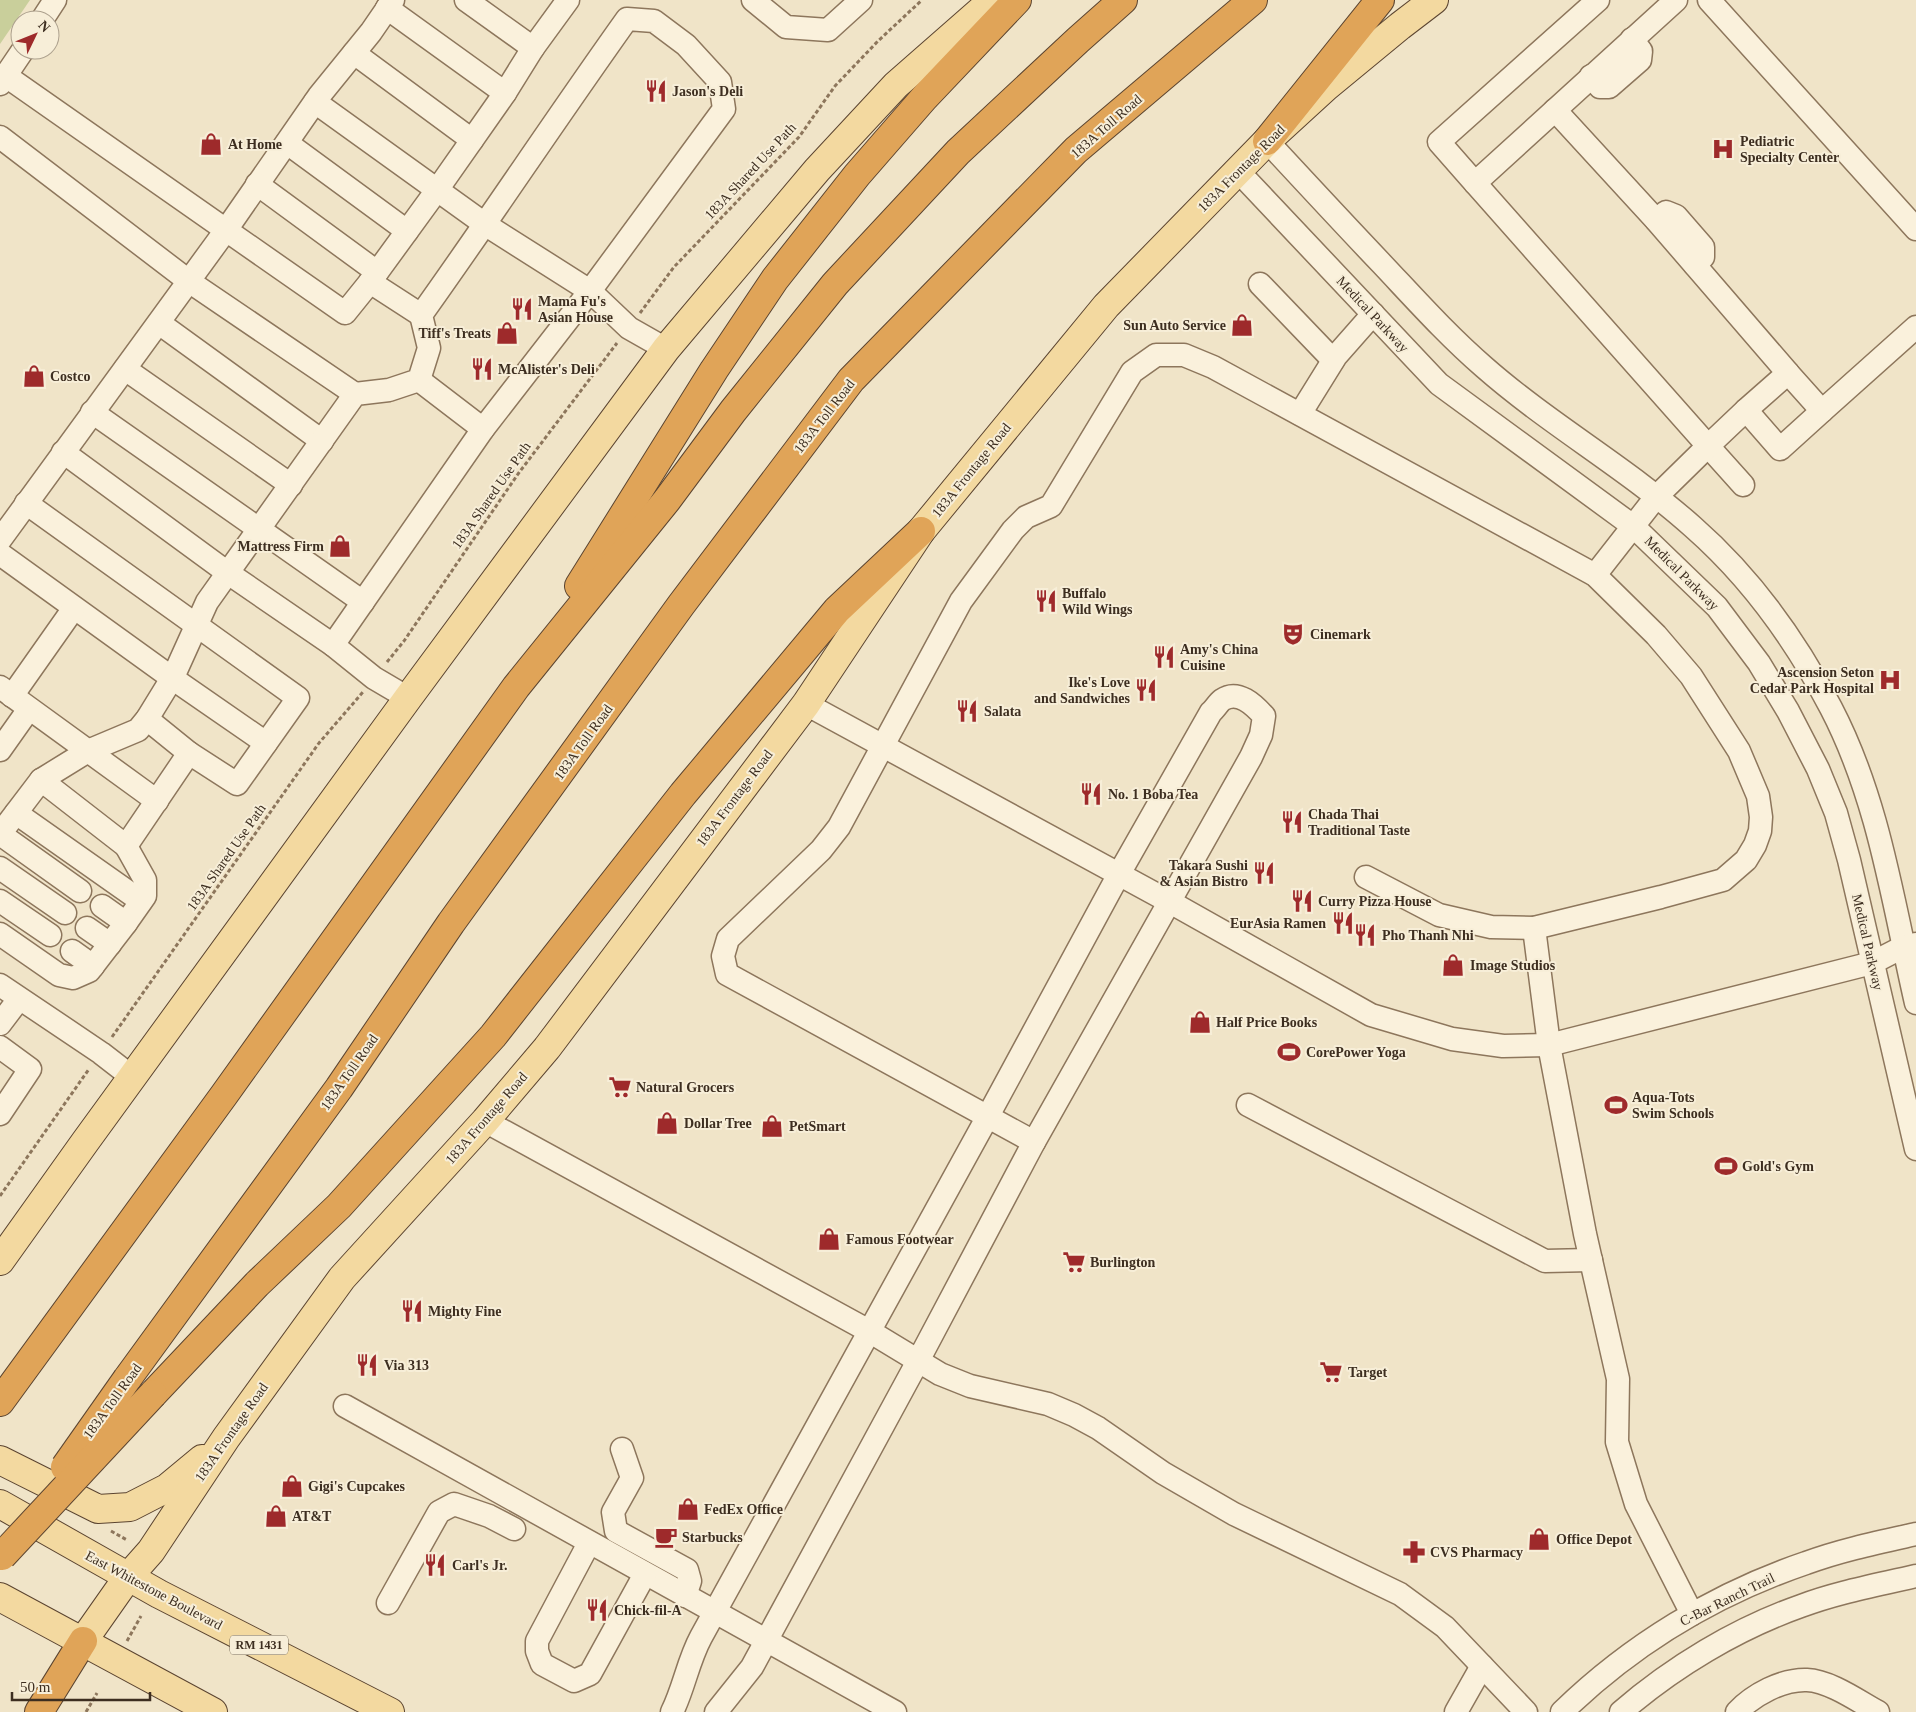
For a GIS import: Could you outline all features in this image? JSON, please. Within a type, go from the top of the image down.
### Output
[{"type":"highway","points":[[516,688],[714,370],[775,278],[857,174],[924,98],[1017,0]]},
{"type":"highway","points":[[0,1402],[224,1095],[516,688],[667,500],[733,411],[835,284],[958,152],[1123,0]]},
{"type":"highway","name":"183A Toll Road","points":[[1,1557],[339,1088],[451,923],[681,605],[851,380],[1076,150],[1253,0]]},
{"type":"highway","points":[[1267,140],[1380,0]]},
{"type":"highway","points":[[1,1557],[257,1284],[339,1206],[493,1036],[683,794],[830,618],[921,531]]},
{"type":"highway","points":[[39,1712],[83,1642]]},
{"type":"main road","points":[[0,1261],[408,698],[666,349],[817,170],[896,85],[993,0]]},
{"type":"main road","name":"183A Frontage Road","points":[[83,1642],[128,1577],[151,1551],[226,1438],[342,1278],[484,1121],[546,1048],[806,704],[921,531],[1106,306],[1267,140],[1326,87],[1434,0]]},
{"type":"main road","points":[[0,1460],[98,1509],[130,1506],[167,1488],[226,1438]]},
{"type":"main road","name":"East Whitestone Boulevard","points":[[0,1504],[128,1577],[390,1712]]},
{"type":"main road","points":[[0,1596],[213,1712]]},
{"type":"street","points":[[466,0],[533,48]]},
{"type":"street","points":[[624,0],[642,20]]},
{"type":"street","points":[[752,0],[786,26],[828,30],[848,4]]},
{"type":"street","points":[[1598,0],[1439,142],[1743,486]]},
{"type":"street","points":[[1475,183],[1676,0]]},
{"type":"street","points":[[1709,0],[1916,229]]},
{"type":"street","points":[[16,60],[3,80],[226,230],[345,313],[408,231],[505,93],[563,2]]},
{"type":"street","points":[[0,540],[92,412],[190,282],[315,102],[390,4],[505,93]]},
{"type":"street","points":[[334,645],[483,428],[590,291],[724,109],[720,82],[692,51],[654,21],[627,19],[421,315]]},
{"type":"street","points":[[354,53],[472,140]]},
{"type":"street","points":[[315,102],[486,224],[590,291],[629,328],[666,349]]},
{"type":"street","points":[[1555,110],[1656,220],[1822,411]]},
{"type":"street","points":[[0,137],[190,282],[355,394],[389,390],[419,380]]},
{"type":"street","points":[[1267,140],[1440,327],[1479,362],[1541,412],[1656,497],[1693,527],[1734,567],[1774,615],[1832,708],[1853,755],[1870,802],[1911,957],[1916,1003]]},
{"type":"street","points":[[287,142],[408,231]]},
{"type":"street","name":"Medical Parkway","points":[[1237,170],[1439,384],[1633,526],[1717,607],[1758,663],[1788,710],[1818,769],[1836,813],[1849,860],[1916,1149]]},
{"type":"street","points":[[257,184],[421,315],[429,348],[419,380]]},
{"type":"street","points":[[1260,284],[1334,360]]},
{"type":"street","points":[[1300,414],[1334,360],[1373,314]]},
{"type":"street","points":[[159,323],[322,441]]},
{"type":"street","points":[[1746,410],[1780,449],[1916,327]]},
{"type":"street","points":[[1034,1142],[727,974],[723,956],[728,939],[821,850],[839,827],[961,601],[1026,517],[1050,506],[1132,372],[1156,355],[1184,354],[1213,367],[1595,576],[1634,612],[1691,676],[1722,722],[1743,759],[1758,796],[1761,817],[1760,831],[1746,860],[1723,880],[1661,898],[1534,928],[1491,927],[1439,915],[1366,877]]},
{"type":"street","points":[[124,369],[291,485]]},
{"type":"street","points":[[1595,576],[1656,497],[1746,410],[1788,373]]},
{"type":"street","points":[[419,380],[483,428]]},
{"type":"street","points":[[80,891],[0,834],[41,780],[88,751],[138,730],[148,718],[172,678],[207,602],[355,394]]},
{"type":"street","points":[[92,412],[364,602]]},
{"type":"street","points":[[63,452],[228,573],[334,645],[374,678],[408,698]]},
{"type":"street","points":[[26,503],[298,698],[236,784],[189,754],[148,718]]},
{"type":"street","points":[[0,554],[266,743]]},
{"type":"street","points":[[0,750],[14,697],[74,608]]},
{"type":"street","points":[[672,1712],[692,1655],[714,1612],[988,1116],[1119,874],[1211,712],[1223,699],[1236,696],[1252,702],[1264,716],[1261,736],[1251,757],[1034,1142],[918,1361],[744,1679],[716,1712]]},
{"type":"street","points":[[14,697],[156,801]]},
{"type":"street","points":[[806,704],[1170,902],[1371,1015],[1452,1039],[1503,1046],[1550,1045],[1872,963],[1911,957]]},
{"type":"street","points":[[126,846],[189,754]]},
{"type":"street","points":[[0,934],[59,975],[73,978],[89,971],[145,896],[145,880],[126,846],[41,780]]},
{"type":"street","points":[[16,813],[141,901]]},
{"type":"street","points":[[0,868],[65,913]]},
{"type":"street","points":[[0,901],[50,936]]},
{"type":"street","points":[[102,906],[126,923]]},
{"type":"street","points":[[87,928],[110,944]]},
{"type":"street","points":[[1534,928],[1550,1045],[1590,1260],[1618,1379],[1618,1442],[1636,1504],[1692,1614]]},
{"type":"street","points":[[72,951],[93,966]]},
{"type":"street","points":[[0,985],[101,1053],[132,1077]]},
{"type":"street","points":[[0,1024],[19,999]]},
{"type":"street","points":[[0,1047],[30,1069],[0,1114]]},
{"type":"street","points":[[1248,1105],[1545,1260],[1590,1260]]},
{"type":"street","points":[[484,1121],[870,1331],[940,1374],[970,1386],[1048,1404],[1074,1415],[1098,1428],[1163,1473],[1211,1502],[1400,1594],[1444,1626],[1526,1712]]},
{"type":"street","points":[[344,1406],[894,1712]]},
{"type":"street","points":[[622,1449],[632,1478],[613,1512],[616,1531],[687,1570],[690,1581],[685,1596]]},
{"type":"street","points":[[388,1602],[439,1512],[454,1504],[489,1516],[514,1529]]},
{"type":"street","name":"C-Bar Ranch Trail","points":[[1562,1712],[1614,1666],[1644,1644],[1692,1614],[1730,1595],[1806,1562],[1916,1534]]},
{"type":"street","points":[[589,1543],[537,1641],[537,1651],[542,1664],[574,1681],[590,1674],[645,1574]]},
{"type":"street","points":[[1620,1712],[1656,1684],[1688,1663],[1722,1642],[1767,1619],[1802,1605],[1836,1595],[1916,1576]]},
{"type":"street","points":[[1456,1712],[1482,1666]]},
{"type":"street","points":[[1737,1712],[1747,1702],[1764,1691],[1783,1684],[1807,1680],[1832,1686],[1878,1712]]},
{"type":"path","name":"183A Shared Use Path","points":[[638,315],[674,267],[799,137],[844,77],[878,40],[922,0]]},
{"type":"path","name":"183A Shared Use Path","points":[[385,665],[518,474],[619,340]]},
{"type":"path","name":"183A Shared Use Path","points":[[111,1039],[319,743],[363,692]]},
{"type":"path","points":[[0,1196],[91,1067]]},
{"type":"path","points":[[124,1646],[141,1616]]},
{"type":"path","points":[[86,1712],[97,1693]]},
{"type":"green space","points":[[0,0],[30,0],[23,10],[10,10],[10,29],[0,44]]},
{"type":"place","name":"Jason's Deli","points":[[656,91]]},
{"type":"place","name":"At Home","points":[[211,144]]},
{"type":"place","name":"Pediatric Specialty Center","points":[[1723,149]]},
{"type":"place","name":"Mama Fu's Asian House","points":[[522,309]]},
{"type":"place","name":"Sun Auto Service","points":[[1242,325]]},
{"type":"place","name":"Tiff's Treats","points":[[507,333]]},
{"type":"place","name":"McAlister's Deli","points":[[482,369]]},
{"type":"place","name":"Costco","points":[[34,376]]},
{"type":"place","name":"Mattress Firm","points":[[340,546]]},
{"type":"place","name":"Buffalo Wild Wings","points":[[1046,601]]},
{"type":"place","name":"Cinemark","points":[[1293,634]]},
{"type":"place","name":"Amy's China Cuisine","points":[[1164,657]]},
{"type":"place","name":"Ascension Seton Cedar Park Hospital","points":[[1890,680]]},
{"type":"place","name":"Ike's Love and Sandwiches","points":[[1146,690]]},
{"type":"place","name":"Salata","points":[[967,711]]},
{"type":"place","name":"No. 1 Boba Tea","points":[[1091,794]]},
{"type":"place","name":"Chada Thai Traditional Taste","points":[[1292,822]]},
{"type":"place","name":"Takara Sushi & Asian Bistro","points":[[1264,873]]},
{"type":"place","name":"Curry Pizza House","points":[[1302,901]]},
{"type":"place","name":"EurAsia Ramen","points":[[1343,923]]},
{"type":"place","name":"Pho Thanh Nhi","points":[[1365,935]]},
{"type":"place","name":"Image Studios","points":[[1453,965]]},
{"type":"place","name":"Half Price Books","points":[[1200,1022]]},
{"type":"place","name":"CorePower Yoga","points":[[1289,1052]]},
{"type":"place","name":"Natural Grocers","points":[[620,1087]]},
{"type":"place","name":"Aqua-Tots Swim Schools","points":[[1616,1105]]},
{"type":"place","name":"Dollar Tree","points":[[667,1123]]},
{"type":"place","name":"PetSmart","points":[[772,1126]]},
{"type":"place","name":"Gold's Gym","points":[[1726,1166]]},
{"type":"place","name":"Famous Footwear","points":[[829,1239]]},
{"type":"place","name":"Burlington","points":[[1074,1262]]},
{"type":"place","name":"Mighty Fine","points":[[412,1311]]},
{"type":"place","name":"Via 313","points":[[367,1365]]},
{"type":"place","name":"Target","points":[[1331,1372]]},
{"type":"place","name":"Gigi's Cupcakes","points":[[292,1486]]},
{"type":"place","name":"FedEx Office","points":[[688,1509]]},
{"type":"place","name":"AT&T","points":[[276,1516]]},
{"type":"place","name":"Starbucks","points":[[666,1537]]},
{"type":"place","name":"Office Depot","points":[[1539,1539]]},
{"type":"place","name":"CVS Pharmacy","points":[[1414,1552]]},
{"type":"place","name":"Carl's Jr.","points":[[435,1565]]},
{"type":"place","name":"Chick-fil-A","points":[[597,1610]]}]
